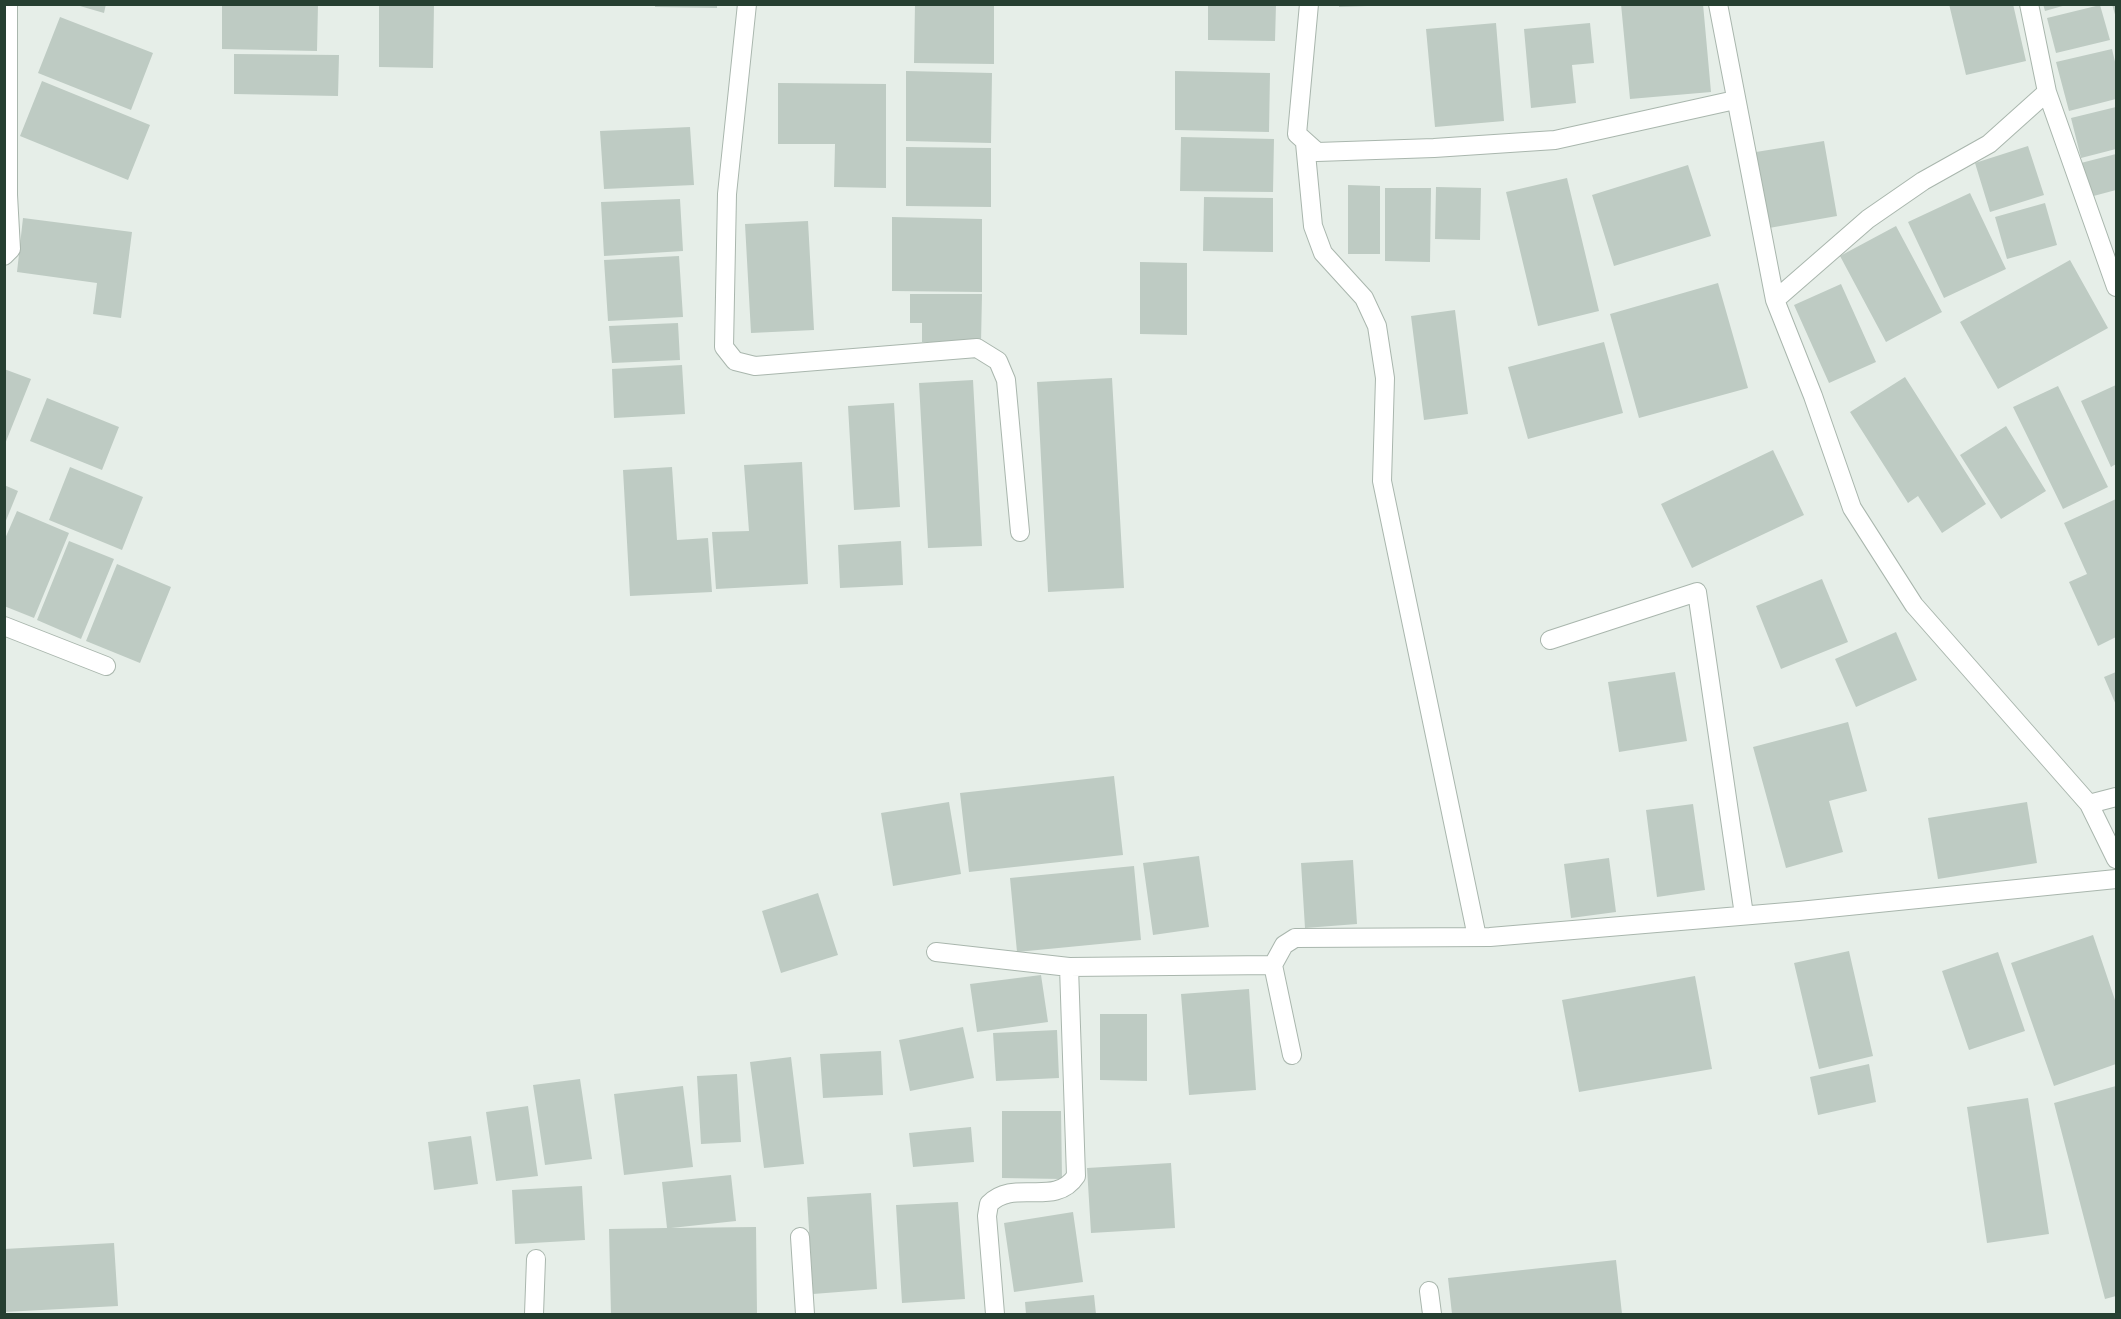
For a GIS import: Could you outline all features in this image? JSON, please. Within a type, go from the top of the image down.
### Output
[{"type":"street","points":[[4,256],[11,249],[8,195],[8,4]]},
{"type":"street","points":[[747,4],[727,194],[724,347],[735,361],[755,366],[977,348],[998,360],[1006,380],[1020,532]]},
{"type":"street","points":[[1309,4],[1297,134],[1317,152],[1434,148],[1555,140],[1735,100]]},
{"type":"street","points":[[1718,4],[1775,300],[1813,396],[1852,508],[1914,604],[2089,804],[2116,859]]},
{"type":"street","points":[[2028,4],[2047,92],[2116,287]]},
{"type":"street","points":[[1775,300],[1868,219],[1923,181],[1989,144],[2047,92]]},
{"type":"street","points":[[1305,143],[1312,226],[1323,253],[1364,298],[1377,326],[1385,378],[1382,480],[1477,937]]},
{"type":"street","points":[[1550,640],[1697,592],[1744,915]]},
{"type":"street","points":[[4,626],[106,666]]},
{"type":"street","points":[[2089,804],[2116,797]]},
{"type":"street","points":[[1292,1055],[1273,965],[1284,945],[1295,938],[1477,937],[1744,915],[2116,879]]},
{"type":"street","points":[[936,952],[1070,968],[1273,965]]},
{"type":"street","points":[[995,1314],[987,1216],[989,1204],[1007,1191],[1052,1192],[1069,1186],[1076,1176],[1070,968]]},
{"type":"street","points":[[800,1237],[805,1314]]},
{"type":"street","points":[[534,1314],[536,1259]]},
{"type":"street","points":[[1430,1291],[1432,1314]]},
{"type":"building","points":[[73,4],[106,4],[104,13]]},
{"type":"building","points":[[222,4],[318,4],[317,51],[222,49]]},
{"type":"building","points":[[379,4],[434,4],[433,68],[379,67]]},
{"type":"building","points":[[655,4],[717,4],[717,8],[655,7]]},
{"type":"building","points":[[915,4],[994,4],[994,64],[914,63]]},
{"type":"building","points":[[1208,4],[1276,4],[1275,41],[1208,40]]},
{"type":"building","points":[[1339,4],[1367,4],[1367,6],[1339,7]]},
{"type":"building","points":[[1621,4],[1703,4],[1711,92],[1630,99]]},
{"type":"building","points":[[1949,4],[2013,4],[2026,61],[1966,75]]},
{"type":"building","points":[[2043,4],[2066,4],[2066,5],[2045,11]]},
{"type":"building","points":[[2112,4],[2116,4],[2116,18]]},
{"type":"building","points":[[2100,5],[2110,40],[2056,53],[2047,18]]},
{"type":"building","points":[[60,17],[153,53],[131,110],[38,73]]},
{"type":"building","points":[[1496,23],[1504,121],[1435,127],[1426,29]]},
{"type":"building","points":[[1590,23],[1594,63],[1572,65],[1576,103],[1531,108],[1524,29]]},
{"type":"building","points":[[2112,49],[2116,66],[2116,99],[2069,111],[2056,62]]},
{"type":"building","points":[[234,54],[339,55],[338,96],[234,94]]},
{"type":"building","points":[[906,71],[992,73],[991,143],[906,141]]},
{"type":"building","points":[[1175,71],[1270,73],[1269,132],[1175,130]]},
{"type":"building","points":[[42,81],[150,125],[128,180],[20,136]]},
{"type":"building","points":[[778,83],[886,84],[886,188],[834,187],[835,144],[778,144]]},
{"type":"building","points":[[2116,107],[2116,149],[2081,158],[2071,118]]},
{"type":"building","points":[[690,127],[694,185],[604,189],[600,131]]},
{"type":"building","points":[[1181,137],[1274,139],[1273,192],[1180,191]]},
{"type":"building","points":[[1824,141],[1837,216],[1769,228],[1756,152]]},
{"type":"building","points":[[2028,146],[2044,195],[1990,212],[1975,163]]},
{"type":"building","points":[[906,147],[991,148],[991,207],[906,206]]},
{"type":"building","points":[[2116,154],[2116,190],[2086,198],[2077,164]]},
{"type":"building","points":[[1688,165],[1711,236],[1614,266],[1592,195]]},
{"type":"building","points":[[1567,178],[1599,311],[1538,326],[1506,192]]},
{"type":"building","points":[[1348,185],[1380,186],[1380,254],[1348,254]]},
{"type":"building","points":[[1436,187],[1481,188],[1480,240],[1435,239]]},
{"type":"building","points":[[1385,188],[1431,188],[1430,262],[1385,261]]},
{"type":"building","points":[[1970,193],[2006,269],[1944,298],[1908,222]]},
{"type":"building","points":[[1204,197],[1273,198],[1273,252],[1203,251]]},
{"type":"building","points":[[680,199],[683,251],[604,256],[601,202]]},
{"type":"building","points":[[2045,203],[2057,245],[2007,259],[1995,217]]},
{"type":"building","points":[[892,217],[982,219],[982,292],[892,291]]},
{"type":"building","points":[[23,218],[132,232],[121,318],[93,314],[97,283],[17,272]]},
{"type":"building","points":[[808,221],[814,330],[751,333],[745,224]]},
{"type":"building","points":[[1896,226],[1942,312],[1886,342],[1840,256]]},
{"type":"building","points":[[679,256],[683,317],[608,321],[604,260]]},
{"type":"building","points":[[2070,260],[2108,328],[1998,389],[1960,322]]},
{"type":"building","points":[[1140,262],[1187,263],[1187,335],[1140,334]]},
{"type":"building","points":[[1718,283],[1748,388],[1639,418],[1610,314]]},
{"type":"building","points":[[1841,284],[1876,362],[1829,383],[1794,305]]},
{"type":"building","points":[[910,294],[982,294],[981,343],[922,342],[922,323],[910,323]]},
{"type":"building","points":[[1455,310],[1468,414],[1424,420],[1411,316]]},
{"type":"building","points":[[678,323],[680,360],[612,363],[609,326]]},
{"type":"building","points":[[1604,342],[1623,413],[1528,439],[1508,367]]},
{"type":"building","points":[[682,365],[685,414],[614,418],[612,369]]},
{"type":"building","points":[[4,369],[31,379],[5,444],[4,444]]},
{"type":"building","points":[[1905,377],[1986,504],[1942,533],[1918,496],[1908,503],[1850,412]]},
{"type":"building","points":[[1112,378],[1124,588],[1048,592],[1037,382]]},
{"type":"building","points":[[973,380],[982,546],[928,548],[919,383]]},
{"type":"building","points":[[2116,385],[2116,464],[2111,467],[2081,401]]},
{"type":"building","points":[[2058,386],[2108,487],[2063,509],[2013,407]]},
{"type":"building","points":[[47,398],[119,427],[102,470],[30,441]]},
{"type":"building","points":[[894,403],[900,507],[854,510],[848,406]]},
{"type":"building","points":[[2006,426],[2046,491],[2001,519],[1960,455]]},
{"type":"building","points":[[1773,450],[1804,515],[1692,568],[1661,504]]},
{"type":"building","points":[[802,462],[808,584],[716,589],[712,532],[749,531],[744,465]]},
{"type":"building","points":[[70,467],[143,497],[122,550],[49,520]]},
{"type":"building","points":[[672,467],[677,540],[708,538],[712,592],[630,596],[623,470]]},
{"type":"building","points":[[4,485],[18,491],[5,523],[4,523]]},
{"type":"building","points":[[2116,499],[2116,637],[2098,646],[2069,582],[2087,574],[2064,523]]},
{"type":"building","points":[[17,511],[69,533],[34,618],[4,606],[4,541]]},
{"type":"building","points":[[69,541],[114,559],[81,639],[37,620]]},
{"type":"building","points":[[901,541],[903,585],[840,588],[838,545]]},
{"type":"building","points":[[117,564],[171,587],[140,663],[86,641]]},
{"type":"building","points":[[1822,579],[1848,642],[1781,669],[1756,606]]},
{"type":"building","points":[[1896,632],[1917,680],[1856,707],[1835,659]]},
{"type":"building","points":[[1675,672],[1687,741],[1619,752],[1608,682]]},
{"type":"building","points":[[2116,672],[2116,705],[2104,677]]},
{"type":"building","points":[[1848,722],[1867,791],[1829,801],[1843,852],[1786,868],[1753,747]]},
{"type":"building","points":[[1114,776],[1123,855],[969,872],[960,793]]},
{"type":"building","points":[[949,802],[961,874],[893,886],[881,813]]},
{"type":"building","points":[[2027,802],[2037,863],[1938,879],[1928,818]]},
{"type":"building","points":[[1693,804],[1705,890],[1657,897],[1646,810]]},
{"type":"building","points":[[1199,856],[1209,927],[1153,935],[1143,863]]},
{"type":"building","points":[[1609,858],[1616,912],[1571,918],[1564,864]]},
{"type":"building","points":[[1353,860],[1357,924],[1305,928],[1301,863]]},
{"type":"building","points":[[1134,866],[1141,940],[1017,952],[1010,878]]},
{"type":"building","points":[[818,893],[838,955],[781,973],[762,911]]},
{"type":"building","points":[[2093,935],[2116,1003],[2116,1064],[2054,1086],[2011,963]]},
{"type":"building","points":[[1849,951],[1873,1056],[1819,1069],[1794,963]]},
{"type":"building","points":[[1998,952],[2025,1031],[1969,1050],[1942,971]]},
{"type":"building","points":[[1041,975],[1048,1022],[977,1032],[970,984]]},
{"type":"building","points":[[1695,976],[1712,1069],[1579,1092],[1562,1000]]},
{"type":"building","points":[[1249,989],[1256,1090],[1189,1095],[1181,994]]},
{"type":"building","points":[[1100,1014],[1147,1014],[1147,1081],[1100,1080]]},
{"type":"building","points":[[963,1027],[974,1078],[910,1091],[899,1040]]},
{"type":"building","points":[[1057,1030],[1059,1078],[996,1081],[993,1033]]},
{"type":"building","points":[[881,1051],[883,1095],[823,1098],[820,1054]]},
{"type":"building","points":[[791,1057],[804,1164],[764,1168],[750,1062]]},
{"type":"building","points":[[1869,1064],[1876,1102],[1818,1115],[1810,1077]]},
{"type":"building","points":[[737,1074],[741,1142],[701,1144],[697,1076]]},
{"type":"building","points":[[580,1079],[592,1159],[545,1165],[533,1085]]},
{"type":"building","points":[[683,1086],[693,1167],[624,1175],[614,1094]]},
{"type":"building","points":[[2116,1086],[2116,1296],[2105,1299],[2054,1103]]},
{"type":"building","points":[[2028,1098],[2049,1234],[1987,1243],[1967,1107]]},
{"type":"building","points":[[528,1106],[538,1176],[496,1181],[486,1112]]},
{"type":"building","points":[[1002,1111],[1061,1111],[1062,1179],[1002,1178]]},
{"type":"building","points":[[971,1127],[974,1162],[913,1167],[909,1133]]},
{"type":"building","points":[[471,1136],[478,1184],[434,1190],[428,1142]]},
{"type":"building","points":[[1171,1163],[1175,1228],[1091,1233],[1087,1168]]},
{"type":"building","points":[[731,1175],[736,1221],[671,1228],[756,1227],[757,1314],[611,1314],[609,1229],[667,1228],[662,1182]]},
{"type":"building","points":[[582,1186],[585,1240],[515,1244],[512,1190]]},
{"type":"building","points":[[871,1193],[877,1289],[813,1294],[807,1197]]},
{"type":"building","points":[[958,1202],[965,1299],[902,1303],[896,1205]]},
{"type":"building","points":[[1073,1212],[1083,1282],[1014,1292],[1004,1223]]},
{"type":"building","points":[[114,1243],[118,1306],[4,1312],[4,1249]]},
{"type":"building","points":[[1616,1260],[1622,1314],[1452,1314],[1448,1278]]},
{"type":"building","points":[[1094,1295],[1096,1314],[1026,1314],[1025,1302]]}]
